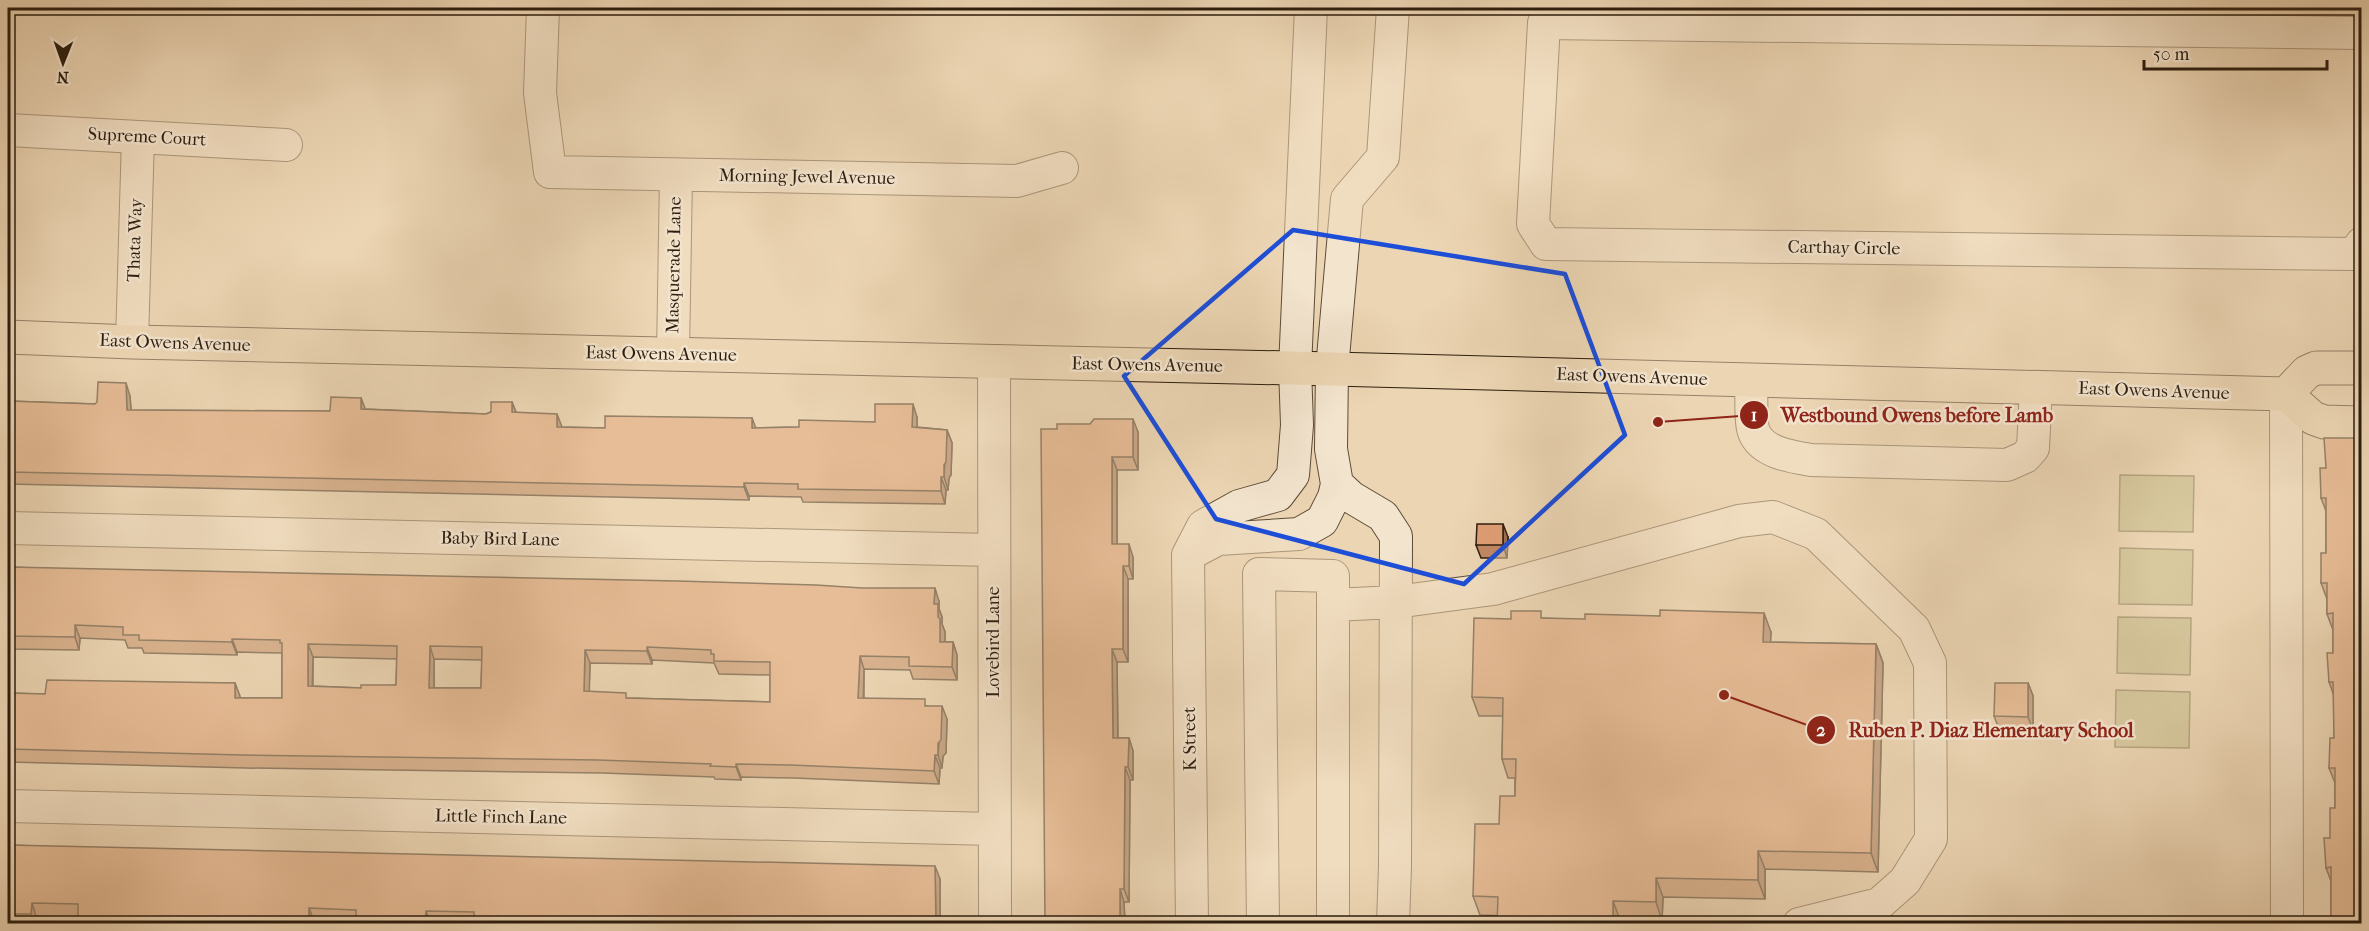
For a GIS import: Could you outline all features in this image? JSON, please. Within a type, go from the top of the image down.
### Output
[{"type":"main road","name":"East Owens Avenue","points":[[8,337],[132,342],[1295,368],[2286,394]]},
{"type":"main road","points":[[2361,368],[2316,368],[2307,372],[2286,394],[2313,418],[2324,422],[2361,423]]},
{"type":"street","name":"Morning Jewel Avenue","points":[[543,8],[540,93],[550,172],[1017,181],[1062,168]]},
{"type":"street","name":"K Street","points":[[1192,924],[1188,555],[1203,526],[1239,506],[1278,495],[1293,475],[1297,425],[1295,368],[1311,8]]},
{"type":"street","points":[[1188,555],[1218,540],[1299,534],[1322,521],[1334,497],[1337,484],[1331,449],[1332,369],[1347,199],[1383,157],[1393,8]]},
{"type":"street","name":"Carthay Circle","points":[[2361,33],[1544,23],[1533,224],[1546,244],[2354,254],[2361,243]]},
{"type":"street","name":"Supreme Court","points":[[8,130],[286,145]]},
{"type":"street","name":"Thata Way","points":[[132,342],[138,137]]},
{"type":"street","name":"Masquerade Lane","points":[[673,354],[676,175]]},
{"type":"street","name":"Lovebird Lane","points":[[994,361],[995,924]]},
{"type":"street","points":[[1751,380],[1754,432],[1760,440],[1782,455],[1811,460],[2007,465],[2017,462],[2033,448],[2036,388]]},
{"type":"street","points":[[2286,394],[2287,924]]},
{"type":"street","points":[[1337,484],[1351,497],[1383,516],[1396,536],[1393,924]]},
{"type":"street","points":[[1333,605],[1396,602],[1493,590],[1739,521],[1773,518],[1816,534],[1914,629],[1930,663],[1931,839],[1905,880],[1879,904],[1799,924]]},
{"type":"street","name":"Baby Bird Lane","points":[[8,528],[993,550]]},
{"type":"street","points":[[1263,924],[1259,574],[1333,576],[1333,924]]},
{"type":"street","name":"Little Finch Lane","points":[[8,806],[994,829]]},
{"type":"highlighted area","points":[[1293,230],[1565,274],[1625,435],[1464,584],[1216,519],[1124,376]]},
{"type":"shaded area","points":[[2120,475],[2194,476],[2193,532],[2119,531]]},
{"type":"shaded area","points":[[2120,548],[2193,550],[2192,605],[2119,604]]},
{"type":"shaded area","points":[[2118,617],[2191,618],[2190,675],[2117,673]]},
{"type":"shaded area","points":[[2116,690],[2190,692],[2189,748],[2115,747]]},
{"type":"building","points":[[98,382],[126,383],[127,410],[330,411],[331,397],[361,398],[361,409],[486,414],[491,412],[491,402],[512,402],[512,412],[557,414],[557,427],[605,428],[605,416],[752,418],[752,428],[799,427],[799,420],[875,422],[875,404],[913,404],[912,427],[947,430],[946,462],[944,477],[941,477],[941,491],[798,489],[798,484],[744,483],[744,487],[8,472],[8,401],[95,404]]},
{"type":"building","points":[[1094,419],[1133,419],[1133,457],[1112,457],[1112,544],[1129,544],[1129,566],[1123,566],[1123,649],[1112,649],[1113,738],[1129,738],[1128,767],[1125,767],[1124,889],[1120,889],[1120,924],[1045,924],[1041,429],[1057,429],[1057,424],[1090,424]]},
{"type":"building","points":[[2324,438],[2361,438],[2361,924],[2325,924],[2325,922],[2331,922],[2331,867],[2326,868],[2324,838],[2330,838],[2330,808],[2335,808],[2335,768],[2329,768],[2330,738],[2334,738],[2333,682],[2329,682],[2327,653],[2333,653],[2333,613],[2327,614],[2327,583],[2321,583],[2321,553],[2326,553],[2326,498],[2321,498],[2320,468],[2326,468]]},
{"type":"building","points":[[1477,524],[1503,524],[1503,545],[1476,545]]},
{"type":"building","points":[[8,567],[935,588],[934,604],[938,604],[940,642],[953,642],[952,667],[909,666],[909,657],[860,656],[858,698],[925,699],[925,706],[942,706],[941,740],[938,743],[938,755],[935,755],[934,771],[790,765],[736,764],[736,767],[598,760],[8,749],[8,693],[45,694],[47,680],[235,683],[235,698],[282,698],[282,643],[280,640],[232,639],[232,642],[139,640],[139,635],[123,635],[123,627],[75,625],[75,637],[8,636]],"holes":[[[308,644],[397,646],[396,685],[361,685],[361,688],[308,686]],[[430,646],[482,647],[481,688],[429,688]],[[647,647],[711,650],[711,654],[714,654],[714,661],[770,662],[770,702],[626,698],[626,693],[584,691],[585,650],[647,651]]]},
{"type":"building","points":[[1660,610],[1764,613],[1763,642],[1876,644],[1871,853],[1758,851],[1758,880],[1656,878],[1656,902],[1613,901],[1613,924],[1497,924],[1498,897],[1473,896],[1475,824],[1499,824],[1500,796],[1515,796],[1516,759],[1502,759],[1503,698],[1472,697],[1474,618],[1511,619],[1511,611],[1541,611],[1541,618],[1585,619],[1585,614],[1660,616]]},
{"type":"building","points":[[1995,683],[2028,683],[2028,717],[1994,716]]},
{"type":"building","points":[[8,845],[935,866],[936,924],[669,924],[670,917],[624,916],[624,924],[475,924],[474,912],[426,911],[425,924],[395,924],[356,922],[356,910],[309,908],[309,920],[229,917],[229,920],[188,919],[188,924],[78,924],[78,904],[32,903],[31,914],[8,914]]},
{"type":"place","name":"Westbound Owens before Lamb","points":[[1658,422]]},
{"type":"place","name":"Ruben P. Diaz Elementary School","points":[[1724,695]]}]
